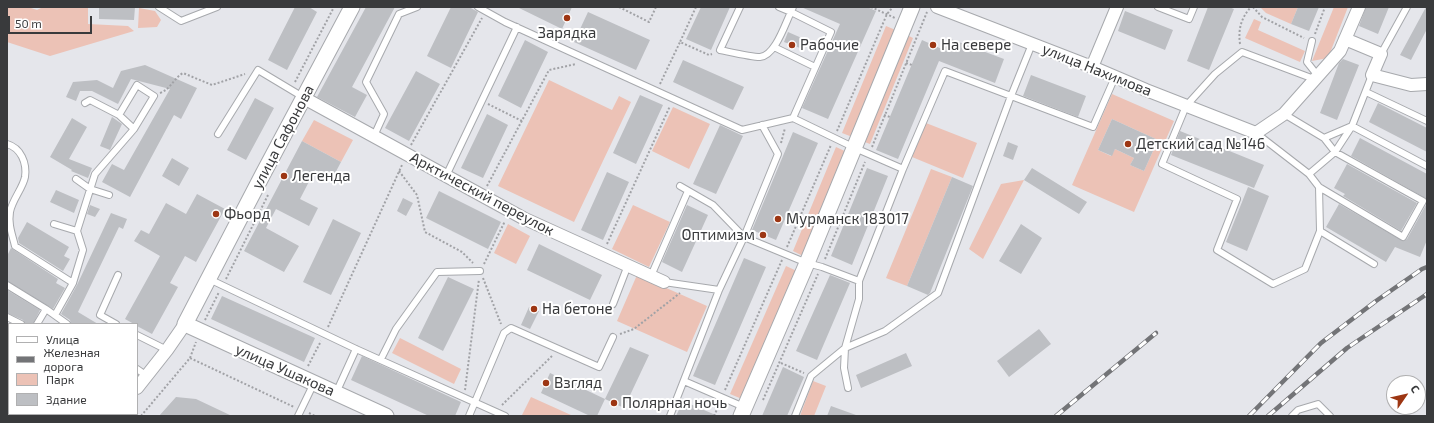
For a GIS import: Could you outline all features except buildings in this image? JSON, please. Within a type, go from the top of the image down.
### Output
[{"type":"street","name":"улица Сафонова","points":[[138,387],[167,350],[216,282],[264,172],[352,7]]},
{"type":"street","points":[[742,411],[807,263],[912,7]]},
{"type":"street","name":"улица Нахимова","points":[[937,7],[1256,133]]},
{"type":"street","points":[[1092,67],[1117,7]]},
{"type":"street","points":[[1256,133],[1284,114],[1340,51],[1359,7]]},
{"type":"street","points":[[1345,39],[1381,54],[1372,75],[1411,85],[1427,84]]},
{"type":"street","name":"Арктический переулок","points":[[304,98],[510,211],[664,282]]},
{"type":"street","name":"улица Ушакова","points":[[185,324],[386,416]]},
{"type":"lane","points":[[159,7],[180,21],[217,7]]},
{"type":"lane","points":[[374,136],[384,114],[366,82],[399,14],[417,7]]},
{"type":"lane","points":[[478,7],[517,27],[742,130],[790,118],[903,169]]},
{"type":"lane","points":[[740,7],[720,50],[761,57],[769,53],[774,47],[792,10]]},
{"type":"lane","points":[[779,7],[792,10],[831,32],[816,67],[790,118]]},
{"type":"lane","points":[[1158,7],[1189,19],[1194,7]]},
{"type":"lane","points":[[1381,54],[1407,7]]},
{"type":"lane","points":[[446,176],[517,27]]},
{"type":"lane","points":[[1312,41],[1307,62],[1316,78]]},
{"type":"lane","points":[[795,416],[811,376],[845,348],[885,331],[938,293],[1011,96],[1032,44]]},
{"type":"lane","points":[[774,47],[816,67]]},
{"type":"lane","points":[[1316,78],[1242,52],[1215,74],[1186,106],[1162,164],[1237,199],[1217,250],[1273,284],[1305,269],[1320,231],[1318,187]]},
{"type":"lane","points":[[218,134],[258,70],[304,98]]},
{"type":"lane","points":[[848,388],[844,368],[845,348],[859,298],[859,281],[903,169],[945,71],[1093,127],[1115,77]]},
{"type":"lane","points":[[1309,174],[1335,152],[1352,126],[1372,75]]},
{"type":"lane","points":[[55,315],[73,284],[83,250],[77,230],[94,174],[134,129],[154,96],[137,85],[119,115]]},
{"type":"lane","points":[[1366,92],[1427,121]]},
{"type":"lane","points":[[86,103],[90,100],[119,115],[134,129]]},
{"type":"lane","points":[[1256,133],[1309,174],[1318,187],[1403,237],[1423,201],[1335,152],[1324,138],[1284,114]]},
{"type":"lane","points":[[670,416],[719,290],[744,237],[778,154],[762,125]]},
{"type":"lane","points":[[1324,138],[1352,126]]},
{"type":"lane","points":[[1352,126],[1427,166]]},
{"type":"lane","points":[[7,144],[20,152],[24,160],[25,178],[10,211],[9,226],[15,246],[73,284]]},
{"type":"lane","points":[[76,179],[90,189],[109,195]]},
{"type":"lane","points":[[680,186],[713,205],[744,237],[807,263],[859,281]]},
{"type":"lane","points":[[651,276],[688,191]]},
{"type":"lane","points":[[54,224],[77,230]]},
{"type":"lane","points":[[1320,231],[1374,264]]},
{"type":"lane","points":[[613,304],[628,266]]},
{"type":"lane","points":[[381,359],[396,329],[437,272],[480,271]]},
{"type":"lane","points":[[114,323],[100,315],[118,276]]},
{"type":"lane","points":[[216,282],[356,349],[505,416]]},
{"type":"lane","points":[[664,282],[719,290]]},
{"type":"lane","points":[[7,285],[66,323]]},
{"type":"lane","points":[[38,323],[46,310]]},
{"type":"lane","points":[[7,317],[19,323]]},
{"type":"lane","points":[[469,416],[504,333],[511,328],[599,367],[613,337]]},
{"type":"lane","points":[[138,336],[167,350]]},
{"type":"lane","points":[[336,393],[356,349]]},
{"type":"lane","points":[[138,370],[147,376]]},
{"type":"lane","points":[[298,416],[301,410],[308,381]]},
{"type":"lane","points":[[684,381],[722,397],[742,411]]},
{"type":"lane","points":[[1292,416],[1298,410],[1318,404],[1330,416]]},
{"type":"path","points":[[291,90],[334,7]]},
{"type":"path","points":[[619,7],[649,22],[656,7]]},
{"type":"path","points":[[657,91],[696,7]]},
{"type":"path","points":[[722,397],[886,14],[893,7]]},
{"type":"path","points":[[761,405],[781,363],[822,267],[928,7]]},
{"type":"path","points":[[1242,52],[1239,36],[1243,16],[1252,7],[1262,17],[1312,41],[1326,7]]},
{"type":"path","points":[[308,381],[325,334],[406,154],[485,11]]},
{"type":"path","points":[[680,42],[709,55],[720,50]]},
{"type":"path","points":[[482,196],[548,70],[590,61]]},
{"type":"path","points":[[906,63],[912,65]]},
{"type":"path","points":[[154,96],[167,90],[176,77],[183,73],[212,85],[258,70]]},
{"type":"path","points":[[603,254],[673,98]]},
{"type":"path","points":[[482,101],[522,121]]},
{"type":"path","points":[[884,115],[890,117]]},
{"type":"path","points":[[778,154],[790,118]]},
{"type":"path","points":[[399,171],[417,196],[425,232],[462,252],[480,271],[504,333]]},
{"type":"path","points":[[141,416],[190,358],[216,282],[268,194]]},
{"type":"path","points":[[464,397],[480,271],[510,211]]},
{"type":"path","points":[[613,337],[634,328],[679,294],[693,286]]},
{"type":"path","points":[[495,412],[558,349]]},
{"type":"path","points":[[190,358],[301,410]]},
{"type":"path","points":[[781,363],[811,376]]},
{"type":"path","points":[[714,416],[716,412]]},
{"type":"green space","points":[[7,7],[28,7],[37,10],[43,7],[88,7],[88,24],[128,26],[134,31],[50,56],[7,42]]},
{"type":"green space","points":[[1260,7],[1298,7],[1291,24],[1266,13]]},
{"type":"green space","points":[[1334,7],[1348,7],[1328,58],[1312,61]]},
{"type":"green space","points":[[139,8],[155,11],[161,20],[157,27],[138,28]]},
{"type":"green space","points":[[1254,19],[1261,22],[1258,30],[1305,51],[1300,62],[1245,38]]},
{"type":"green space","points":[[886,26],[898,31],[855,138],[842,133]]},
{"type":"green space","points":[[905,34],[913,38],[870,144],[862,141]]},
{"type":"green space","points":[[549,80],[612,110],[619,96],[631,102],[574,222],[498,186]]},
{"type":"green space","points":[[1112,94],[1174,121],[1134,212],[1072,185]],"holes":[[[1112,119],[1158,140],[1144,171],[1130,165],[1134,158],[1115,149],[1111,156],[1098,150]]]},
{"type":"green space","points":[[673,107],[710,124],[689,169],[652,151]]},
{"type":"green space","points":[[314,120],[353,140],[341,162],[302,141]]},
{"type":"green space","points":[[926,123],[977,143],[963,178],[912,157]]},
{"type":"green space","points":[[836,147],[849,153],[805,257],[793,251]]},
{"type":"green space","points":[[931,169],[952,177],[907,286],[886,278]]},
{"type":"green space","points":[[1024,180],[983,259],[969,249],[1001,184]]},
{"type":"green space","points":[[633,205],[670,222],[649,267],[612,249]]},
{"type":"green space","points":[[508,224],[530,236],[516,264],[494,253]]},
{"type":"green space","points":[[786,266],[799,272],[742,399],[730,394]]},
{"type":"green space","points":[[637,275],[707,306],[687,352],[617,321]]},
{"type":"green space","points":[[400,338],[461,369],[454,384],[392,353]]},
{"type":"green space","points":[[813,381],[826,386],[814,416],[800,416]]},
{"type":"green space","points":[[531,397],[571,415],[522,415]]},
{"type":"railway","points":[[1249,416],[1321,343],[1376,301],[1427,267]]},
{"type":"railway","points":[[1268,416],[1347,348],[1427,294]]},
{"type":"railway","points":[[1056,416],[1156,333]]},
{"type":"place","name":"Зарядка","points":[[567,18]]},
{"type":"place","name":"Рабочие","points":[[792,45]]},
{"type":"place","name":"На севере","points":[[933,45]]},
{"type":"place","name":"Детский сад №146","points":[[1128,144]]},
{"type":"place","name":"Легенда","points":[[284,176]]},
{"type":"place","name":"Фьорд","points":[[216,214]]},
{"type":"place","name":"Мурманск 183017","points":[[778,219]]},
{"type":"place","name":"Оптимизм","points":[[763,235]]},
{"type":"place","name":"На бетоне","points":[[534,309]]},
{"type":"place","name":"Взгляд","points":[[546,383]]},
{"type":"place","name":"Полярная ночь","points":[[614,403]]}]
